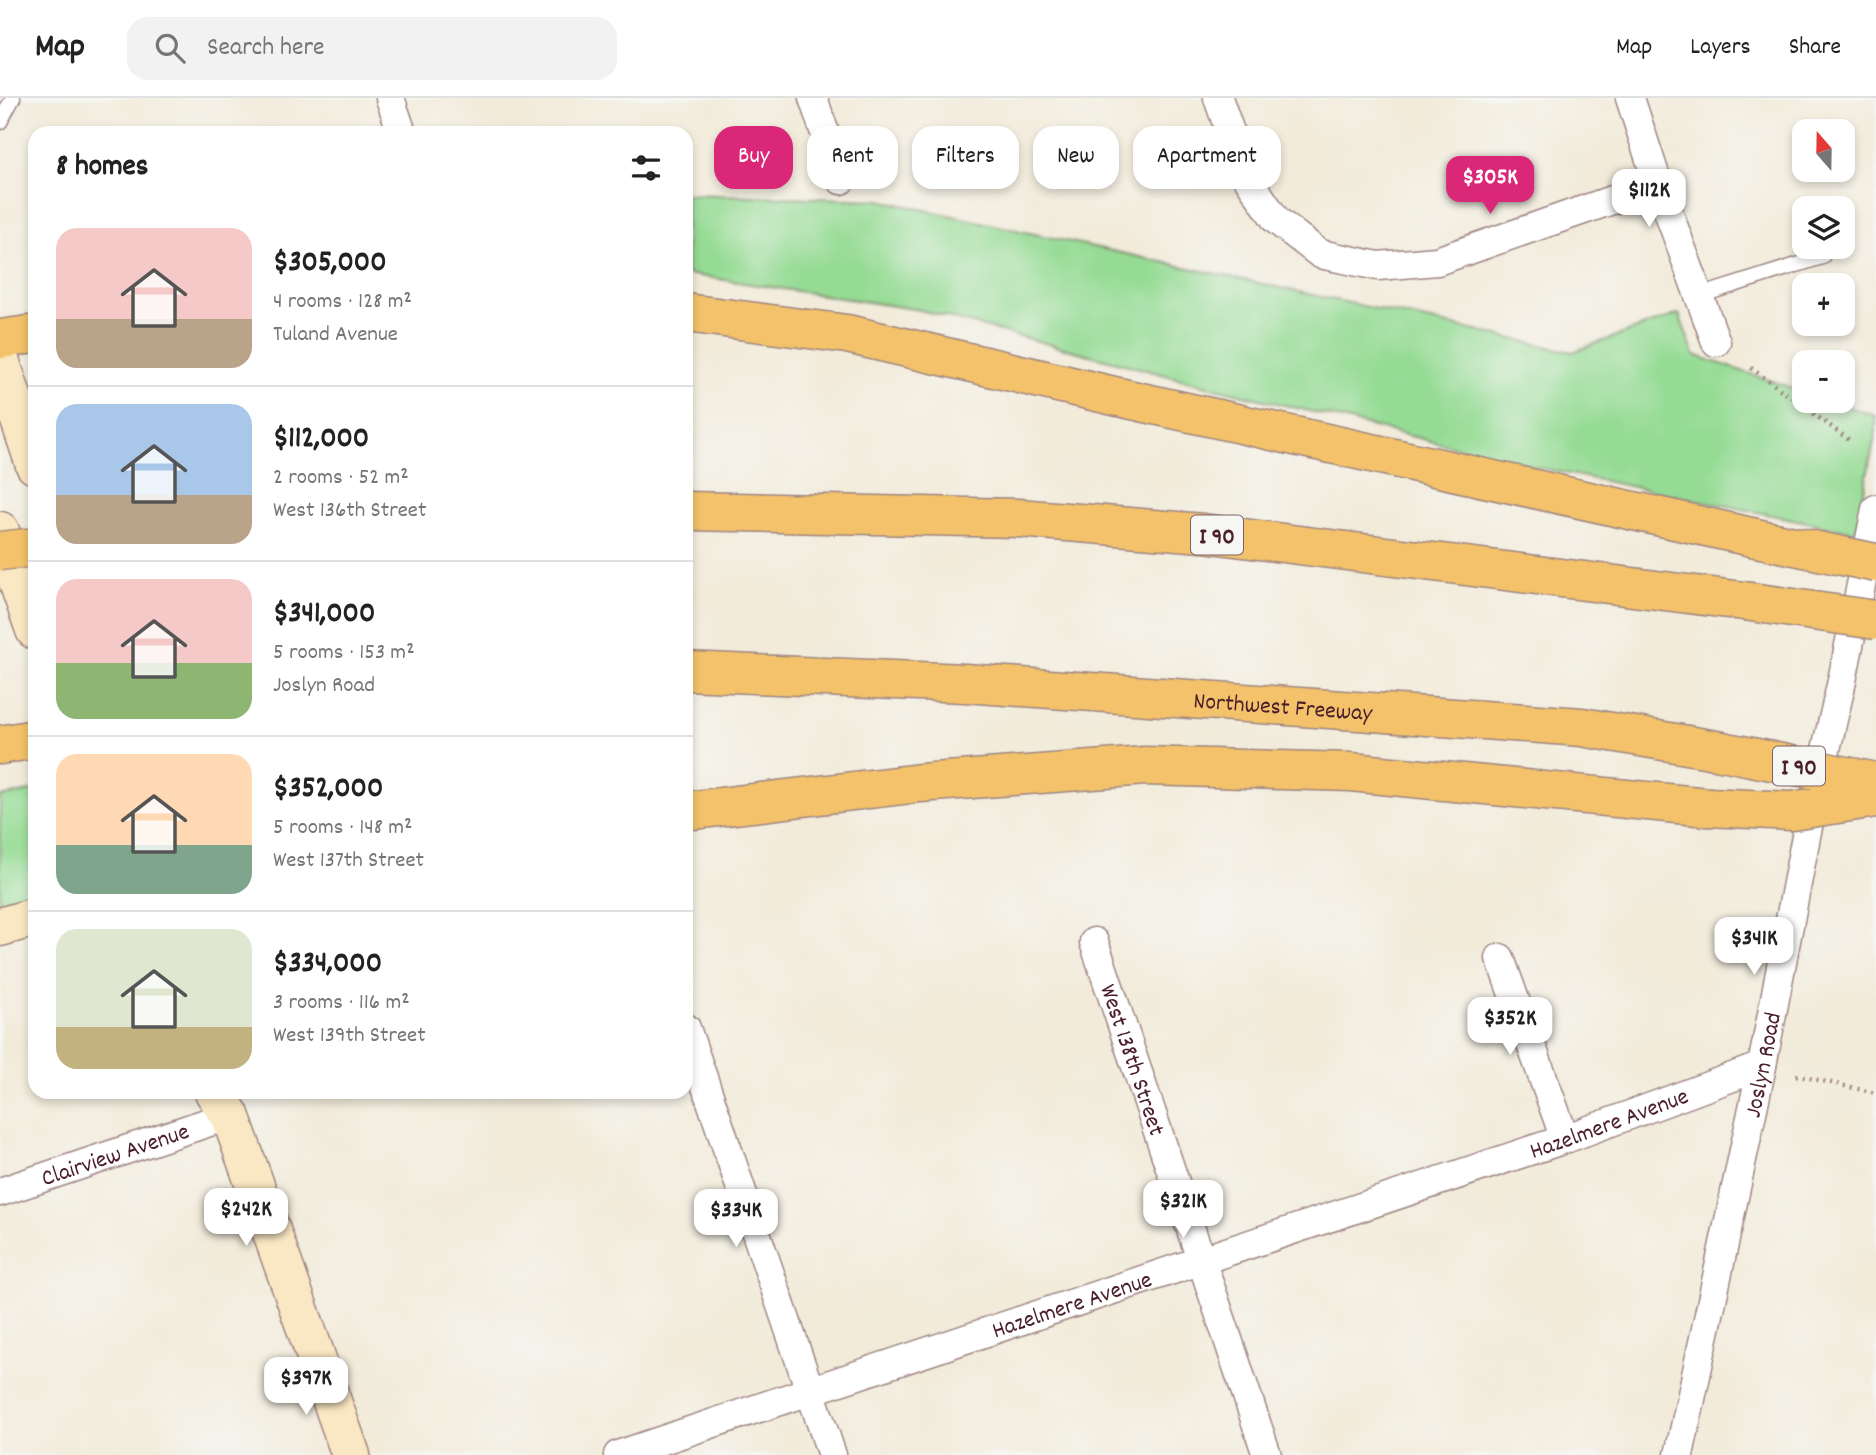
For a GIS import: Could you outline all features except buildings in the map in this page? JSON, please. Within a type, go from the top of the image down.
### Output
[{"type":"highway","points":[[693,314],[847,334],[1142,402],[1876,563]]},
{"type":"highway","points":[[0,339],[28,335]]},
{"type":"highway","name":"I 90","points":[[693,511],[1018,518],[1203,533],[1876,620]]},
{"type":"highway","points":[[0,551],[28,548]]},
{"type":"highway","name":"Northwest Freeway","points":[[693,671],[965,683],[1582,727],[1722,751],[1876,782]]},
{"type":"highway","points":[[0,745],[28,740]]},
{"type":"highway","points":[[693,810],[920,783],[1145,766],[1351,772],[1708,807],[1793,811],[1876,798]]},
{"type":"main road","points":[[0,360],[28,444]]},
{"type":"main road","points":[[0,531],[28,610]]},
{"type":"main road","points":[[0,927],[28,919]]},
{"type":"main road","points":[[224,1100],[351,1455]]},
{"type":"street","points":[[390,98],[400,126]]},
{"type":"street","points":[[813,98],[823,126]]},
{"type":"street","points":[[1219,98],[1245,174],[1276,220],[1320,254],[1378,266],[1437,261],[1658,184]]},
{"type":"street","points":[[1630,98],[1658,184],[1716,342]]},
{"type":"street","name":"Joslyn Road","points":[[1679,1455],[1876,509]]},
{"type":"street","name":"West 138th Street","points":[[1094,942],[1267,1455]]},
{"type":"street","points":[[1500,958],[1565,1139]]},
{"type":"street","points":[[693,1048],[832,1455]]},
{"type":"street","name":"Hazelmere Avenue","points":[[618,1455],[1565,1139],[1762,1066]]},
{"type":"street","name":"Clairview Avenue","points":[[0,1192],[224,1100]]},
{"type":"lane","points":[[0,122],[13,98]]},
{"type":"lane","points":[[1699,296],[1816,259]]},
{"type":"path","points":[[1751,368],[1852,442]]},
{"type":"path","points":[[1796,1075],[1876,1093]]},
{"type":"green space","points":[[693,194],[880,200],[1572,352],[1679,314],[1694,355],[1792,388],[1792,413],[1855,413],[1855,409],[1876,416],[1876,431],[1856,532],[1540,468],[1207,386],[920,310],[693,275]]},
{"type":"green space","points":[[28,791],[28,899],[0,906],[0,797]]}]
